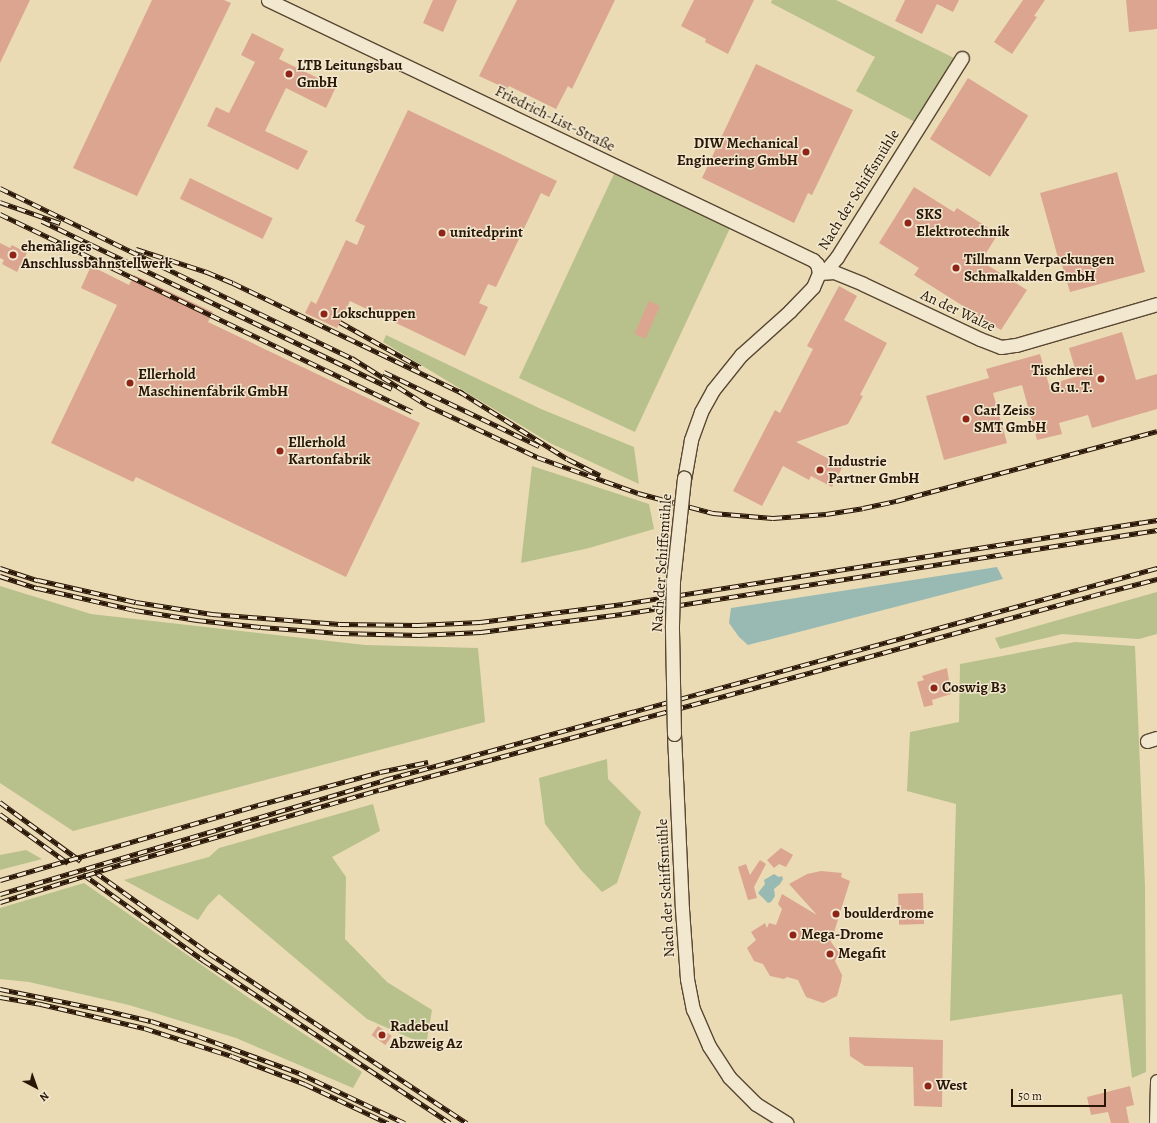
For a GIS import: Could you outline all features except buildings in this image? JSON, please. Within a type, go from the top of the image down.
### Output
[{"type":"street","name":"Friedrich-List-Straße","points":[[268,0],[813,260],[817,264],[819,274]]},
{"type":"street","name":"Nach der Schiffsmühle","points":[[787,1123],[756,1104],[729,1077],[710,1046],[694,1009],[687,979],[682,909],[674,734],[672,625],[673,581],[684,478],[691,440],[701,412],[713,390],[741,355],[790,311],[813,287],[819,274],[827,269],[837,257],[962,58]]},
{"type":"street","name":"An der Walze","points":[[819,274],[834,272],[980,339],[1001,347],[1016,345],[1157,304]]},
{"type":"street","points":[[1156,1123],[1157,1081]]},
{"type":"green space","points":[[772,0],[836,0],[954,58],[915,122],[856,91],[875,57],[771,3]]},
{"type":"green space","points":[[614,174],[730,228],[635,432],[519,378]]},
{"type":"green space","points":[[386,335],[541,409],[634,447],[639,484],[550,443],[383,342]]},
{"type":"green space","points":[[532,466],[649,504],[654,529],[589,548],[521,563]]},
{"type":"green space","points":[[0,586],[91,614],[365,645],[478,648],[485,722],[73,831],[0,783]]},
{"type":"green space","points":[[1157,592],[1157,634],[1139,639],[1062,634],[1000,649],[995,638]]},
{"type":"green space","points":[[1075,642],[1135,646],[1145,886],[1146,1072],[1132,1078],[1122,994],[950,1021],[956,804],[907,791],[910,732],[959,722],[960,664]]},
{"type":"green space","points":[[607,759],[608,779],[641,812],[617,883],[602,892],[581,870],[545,824],[539,778]]},
{"type":"green space","points":[[373,804],[380,831],[332,857],[346,877],[345,939],[387,982],[432,1010],[426,1045],[367,1019],[219,894],[208,905],[198,920],[124,880],[209,857],[219,848]]},
{"type":"green space","points":[[26,850],[42,859],[0,870],[0,855]]},
{"type":"green space","points":[[84,883],[249,998],[362,1072],[353,1088],[236,1038],[129,1005],[29,982],[0,979],[0,908]]},
{"type":"water","points":[[997,567],[1003,579],[748,645],[739,637],[729,623],[731,608]]},
{"type":"water","points":[[774,874],[779,877],[782,876],[783,879],[774,889],[775,896],[771,902],[768,903],[758,893],[765,884],[764,880]]},
{"type":"railway","points":[[0,188],[352,358],[427,405],[537,457],[638,493],[713,513],[773,518],[826,514],[863,508],[896,501],[1157,431]]},
{"type":"railway","points":[[0,202],[60,223]]},
{"type":"railway","points":[[0,214],[412,411]]},
{"type":"railway","points":[[42,221],[392,389]]},
{"type":"railway","points":[[136,249],[207,272],[233,283],[463,393]]},
{"type":"railway","points":[[340,322],[420,367]]},
{"type":"railway","points":[[384,372],[539,446]]},
{"type":"railway","points":[[459,391],[568,459],[600,475]]},
{"type":"railway","points":[[0,568],[38,580],[136,602],[212,614],[340,624],[418,625],[480,622],[623,604],[1157,520]]},
{"type":"railway","points":[[0,576],[38,588],[135,610],[197,620],[340,633],[419,635],[481,632],[622,614],[1157,530]]},
{"type":"railway","points":[[0,894],[384,780],[1157,568]]},
{"type":"railway","points":[[0,902],[122,864],[379,790],[1157,579]]},
{"type":"railway","points":[[0,880],[258,805],[380,772],[428,762]]},
{"type":"railway","points":[[0,802],[81,861]]},
{"type":"railway","points":[[0,814],[68,863]]},
{"type":"railway","points":[[94,871],[209,953],[467,1123]]},
{"type":"railway","points":[[83,874],[203,960],[450,1123]]},
{"type":"railway","points":[[0,989],[151,1021],[198,1036],[299,1073],[405,1123]]},
{"type":"railway","points":[[0,997],[41,1004],[144,1028],[232,1056],[305,1084],[388,1123]]},
{"type":"place","name":"LTB Leitungsbau GmbH","points":[[289,74]]},
{"type":"place","name":"DIW Mechanical Engineering GmbH","points":[[806,152]]},
{"type":"place","name":"SKS Elektrotechnik","points":[[908,223]]},
{"type":"place","name":"unitedprint","points":[[442,233]]},
{"type":"place","name":"ehemaliges Anschlussbahnstellwerk","points":[[13,255]]},
{"type":"place","name":"Tillmann Verpackungen Schmalkalden GmbH","points":[[956,268]]},
{"type":"place","name":"Lokschuppen","points":[[324,314]]},
{"type":"place","name":"Tischlerei G. u. T.","points":[[1101,379]]},
{"type":"place","name":"Ellerhold Maschinenfabrik GmbH","points":[[130,383]]},
{"type":"place","name":"Carl Zeiss SMT GmbH","points":[[966,419]]},
{"type":"place","name":"Ellerhold Kartonfabrik","points":[[280,451]]},
{"type":"place","name":"Industrie Partner GmbH","points":[[820,470]]},
{"type":"place","name":"Coswig B3","points":[[934,688]]},
{"type":"place","name":"boulderdrome","points":[[836,914]]},
{"type":"place","name":"Mega-Drome","points":[[793,935]]},
{"type":"place","name":"Megafit","points":[[830,954]]},
{"type":"place","name":"Radebeul Abzweig Az","points":[[382,1035]]},
{"type":"place","name":"West","points":[[928,1086]]}]
